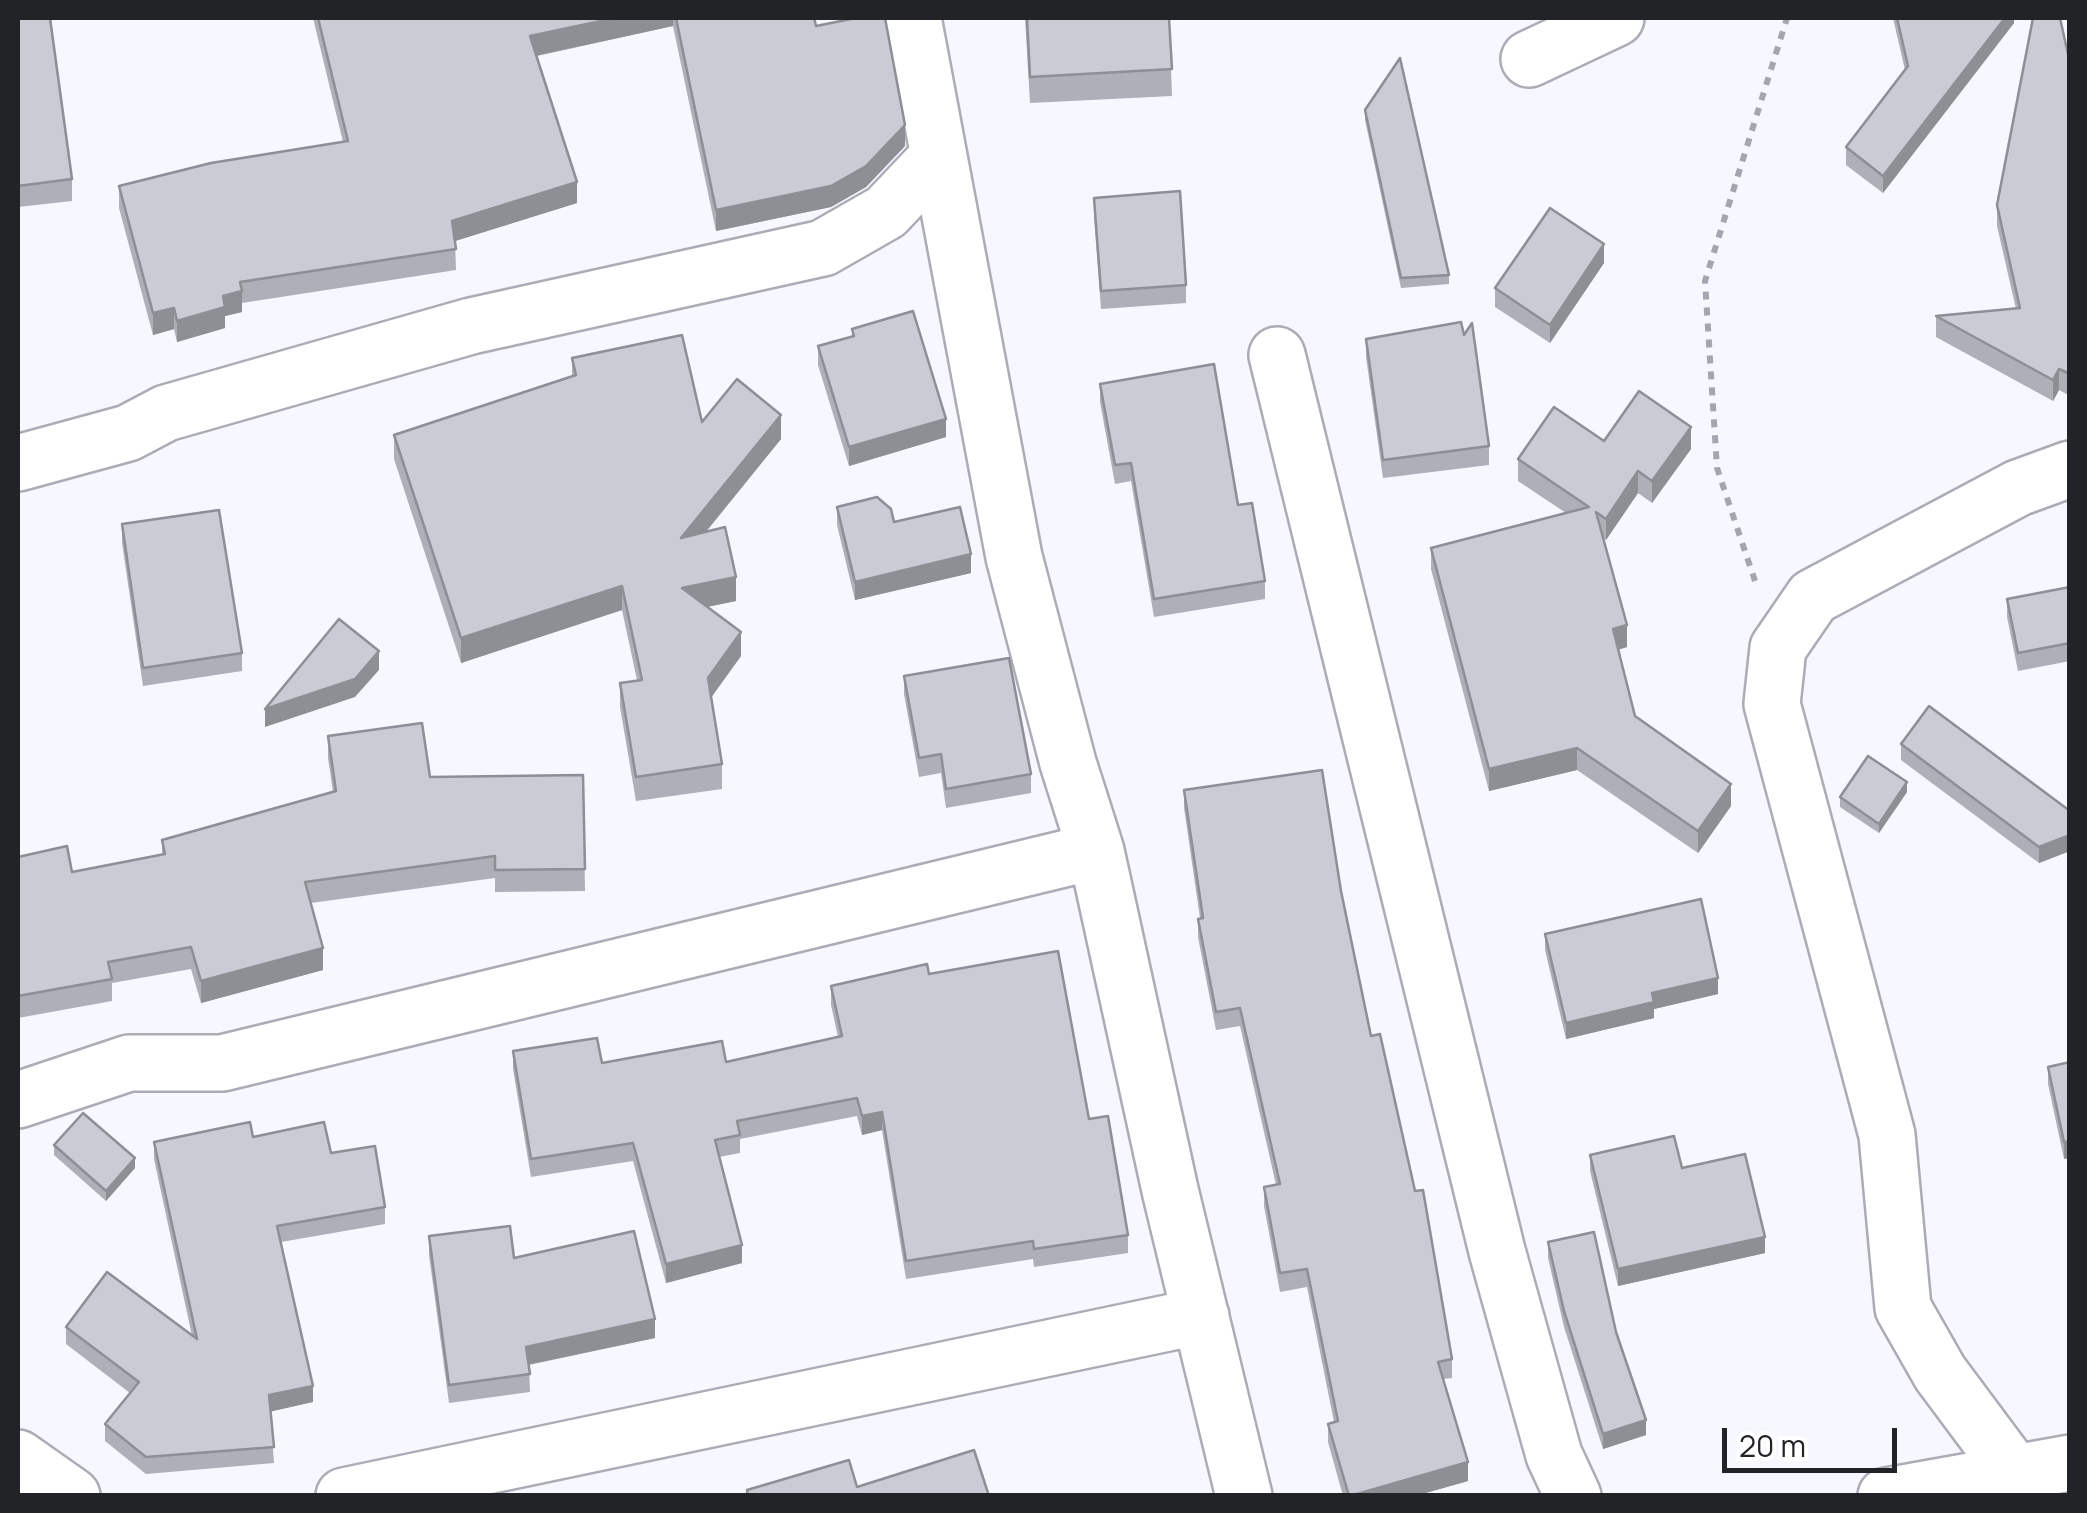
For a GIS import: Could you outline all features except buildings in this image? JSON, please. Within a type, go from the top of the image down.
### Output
[{"type":"street","points":[[912,18],[1014,556],[1068,763],[1096,851],[1244,1496]]},
{"type":"street","points":[[1529,59],[1616,18]]},
{"type":"street","points":[[18,463],[128,433],[166,414],[471,326],[823,248],[886,212],[938,156]]},
{"type":"street","points":[[1278,354],[1482,1194],[1554,1455],[1573,1496]]},
{"type":"street","points":[[2013,1472],[1940,1373],[1904,1308],[1887,1135],[1772,704],[1778,648],[1813,597],[2018,488],[2070,469]]},
{"type":"street","points":[[18,1100],[130,1063],[222,1063],[1096,851]]},
{"type":"street","points":[[344,1496],[1201,1316]]},
{"type":"street","points":[[18,1458],[72,1496]]},
{"type":"street","points":[[1886,1496],[2070,1464]]},
{"type":"path","points":[[1778,648],[1717,468],[1706,281],[1787,18]]}]
